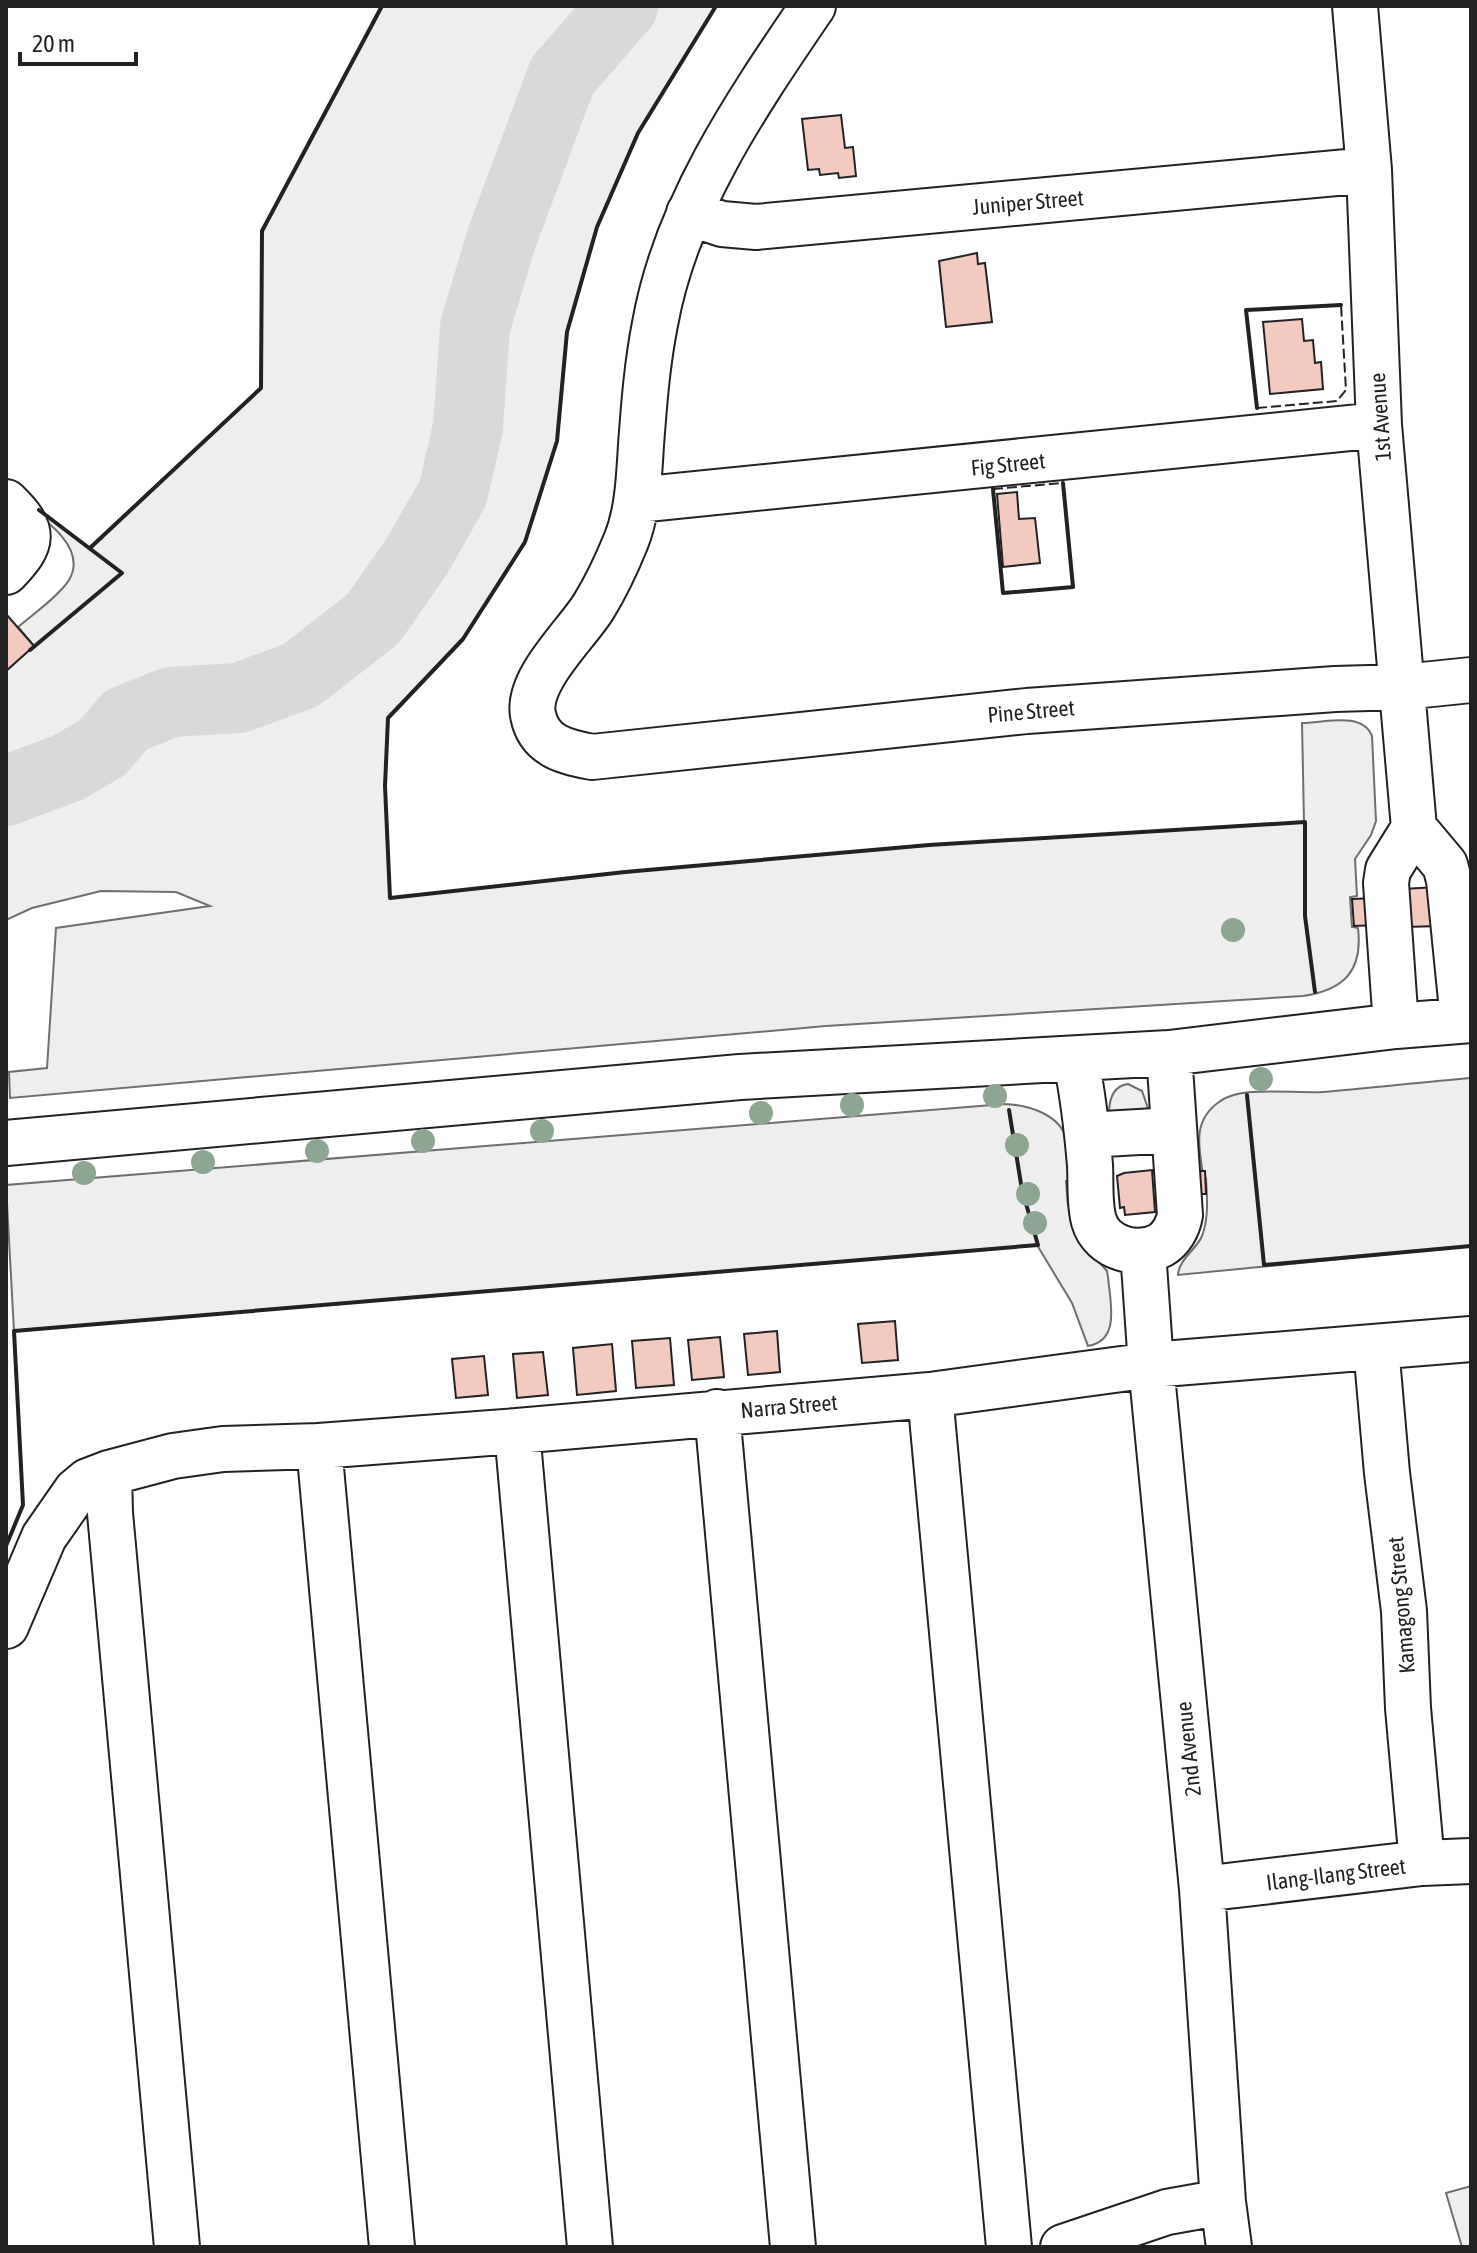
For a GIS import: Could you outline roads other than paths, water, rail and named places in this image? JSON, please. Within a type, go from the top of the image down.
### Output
[{"type":"street","points":[[637,500],[655,322],[689,213],[738,117],[813,6]]},
{"type":"street","name":"1st Avenue","points":[[1355,6],[1369,170],[1379,425],[1414,828]]},
{"type":"street","name":"Juniper Street","points":[[689,213],[722,224],[756,227],[1369,170]]},
{"type":"street","name":"Fig Street","points":[[637,500],[1379,425]]},
{"type":"street","name":"Pine Street","points":[[637,500],[630,530],[615,567],[593,608],[536,688],[533,715],[540,734],[554,748],[592,757],[1027,711],[1471,680]]},
{"type":"street","points":[[6,502],[20,515],[29,531],[28,545],[6,572]]},
{"type":"street","points":[[6,1143],[740,1077],[1076,1061],[1467,1020],[1445,865],[1414,828],[1388,870],[1386,883],[1396,1026]]},
{"type":"street","points":[[1076,1061],[1087,1135],[1094,1221],[1106,1240],[1117,1247],[1143,1251],[1164,1243],[1179,1224],[1169,1053]]},
{"type":"street","points":[[1087,1135],[1173,1130]]},
{"type":"street","name":"2nd Avenue","points":[[1143,1251],[1151,1365],[1202,1889],[1223,2202],[1229,2247]]},
{"type":"street","name":"Narra Street","points":[[6,1626],[44,1537],[62,1509],[88,1481],[173,1456],[223,1449],[319,1446],[517,1431],[930,1395],[1151,1365],[1471,1339]]},
{"type":"street","name":"Kamagong Street","points":[[1376,1347],[1404,1611],[1408,1708],[1422,1863]]},
{"type":"street","points":[[930,1395],[1009,2247]]},
{"type":"street","points":[[717,1412],[793,2247]]},
{"type":"street","points":[[517,1431],[590,2247]]},
{"type":"street","points":[[319,1446],[392,2247]]},
{"type":"street","points":[[109,1473],[110,1513],[177,2247]]},
{"type":"street","name":"Ilang-Ilang Street","points":[[1202,1889],[1422,1863],[1471,1861]]},
{"type":"street","points":[[1063,2247],[1167,2212],[1223,2202]]},
{"type":"waterway","points":[[6,791],[67,768],[102,748],[126,720],[171,702],[239,698],[301,675],[373,619],[417,556],[453,493],[468,427],[475,327],[502,237],[562,76],[623,6]]}]
